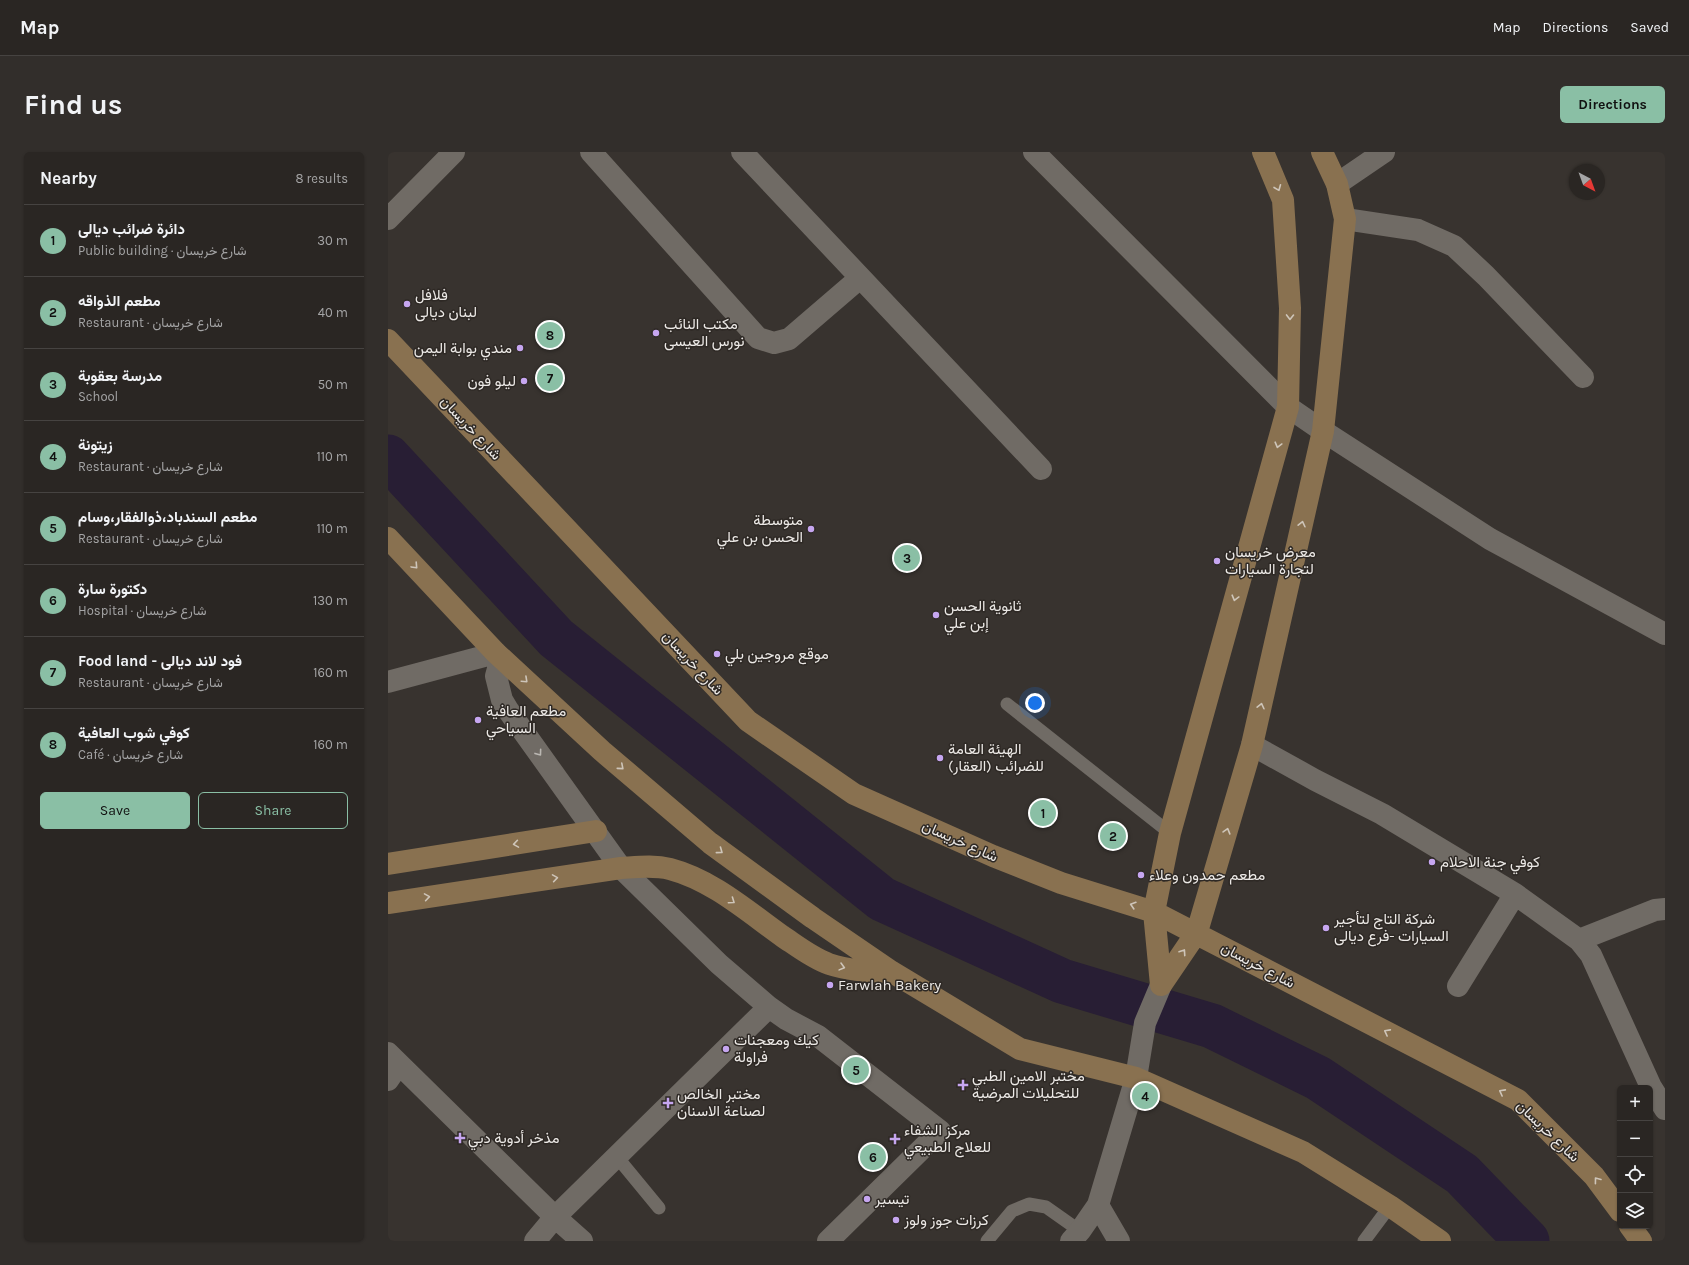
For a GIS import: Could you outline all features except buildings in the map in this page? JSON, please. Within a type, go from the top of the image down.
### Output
[{"type":"street","points":[[388,219],[454,152]]},
{"type":"street","points":[[591,152],[758,338],[774,343],[789,339],[860,278]]},
{"type":"street","points":[[742,152],[1041,469]]},
{"type":"street","points":[[1034,152],[1288,407],[1490,539],[1665,634]]},
{"type":"street","points":[[1161,985],[1154,912],[1170,833],[1288,407],[1290,308],[1283,200],[1263,152]]},
{"type":"street","points":[[1075,1236],[1098,1205],[1136,1078],[1145,1023],[1161,985],[1196,932],[1252,745],[1323,431],[1345,219],[1337,184],[1322,152]]},
{"type":"street","points":[[1337,184],[1384,152]]},
{"type":"street","points":[[1345,219],[1418,230],[1454,246],[1486,276],[1583,377]]},
{"type":"street","name":"شارع خريسان","points":[[388,340],[748,721],[854,794],[993,856],[1061,883],[1154,912],[1196,932],[1518,1100],[1594,1176],[1617,1207]]},
{"type":"street","points":[[388,538],[499,656],[602,750],[710,843],[813,918],[892,972],[1020,1049],[1136,1078],[1303,1152],[1390,1206],[1440,1241]]},
{"type":"street","points":[[388,682],[499,656]]},
{"type":"street","points":[[499,656],[496,676],[502,700],[622,868],[719,964],[769,1006],[786,1018],[818,1036],[940,1131],[828,1241]]},
{"type":"street","points":[[1252,745],[1315,780],[1382,814],[1516,894],[1579,940],[1591,955],[1647,1080],[1665,1109]]},
{"type":"street","points":[[388,864],[596,831]]},
{"type":"street","points":[[388,903],[622,868],[645,866],[669,868],[691,876],[712,887],[808,954],[828,963],[849,969],[871,972],[892,972]]},
{"type":"street","points":[[1458,986],[1516,894]]},
{"type":"street","points":[[1579,940],[1656,910],[1665,909]]},
{"type":"street","points":[[535,1241],[555,1217],[769,1006]]},
{"type":"street","points":[[392,1065],[582,1241]]},
{"type":"street","points":[[1098,1205],[1119,1241]]},
{"type":"street","points":[[1632,1229],[1641,1241]]},
{"type":"lane","points":[[1007,704],[1170,833]]},
{"type":"lane","points":[[617,1157],[658,1208]]},
{"type":"lane","points":[[987,1241],[1012,1211],[1029,1204],[1046,1208],[1075,1236]]},
{"type":"lane","points":[[1364,1241],[1390,1206]]},
{"type":"waterway","points":[[388,457],[556,638],[882,899],[1062,981],[1212,1026],[1318,1078],[1462,1174],[1527,1241]]},
{"type":"place","name":"فلافل لبنان ديالى","points":[[407,304]]},
{"type":"place","name":"مكتب النائب نورس العيسى","points":[[656,333]]},
{"type":"place","name":"كوفي شوب العافية","points":[[550,335]]},
{"type":"place","name":"مندي بوابة اليمن","points":[[520,348]]},
{"type":"place","name":"Food land - فود لاند ديالى","points":[[550,378]]},
{"type":"place","name":"ليلو فون","points":[[524,381]]},
{"type":"place","name":"متوسطة الحسن بن علي","points":[[811,529]]},
{"type":"place","name":"مدرسة بعقوبة","points":[[907,558]]},
{"type":"place","name":"معرض خريسان لتجارة السيارات","points":[[1217,561]]},
{"type":"place","name":"ثانوية الحسن إبن علي","points":[[936,615]]},
{"type":"place","name":"موقع مروجين بلي","points":[[717,654]]},
{"type":"place","name":"مطعم العافية السياحي","points":[[478,720]]},
{"type":"place","name":"الهيئة العامة للضرائب (العقار)","points":[[940,758]]},
{"type":"place","name":"دائرة ضرائب ديالى","points":[[1043,813]]},
{"type":"place","name":"مطعم الذواقه","points":[[1113,836]]},
{"type":"place","name":"كوفي جنة الاحلام","points":[[1432,862]]},
{"type":"place","name":"مطعم حمدون وعلاء","points":[[1141,875]]},
{"type":"place","name":"شركة التاج لتأجير السيارات -فرع ديالى","points":[[1326,928]]},
{"type":"place","name":"Farwlah Bakery","points":[[830,985]]},
{"type":"place","name":"كيك ومعجنات فراولة","points":[[726,1049]]},
{"type":"place","name":"مطعم السندباد،ذوالفقار،وسام","points":[[856,1070]]},
{"type":"place","name":"مختبر الامين الطبي للتحليلات المرضية","points":[[963,1085]]},
{"type":"place","name":"زيتونة","points":[[1145,1096]]},
{"type":"place","name":"مختبر الخالص لصناعة الاسنان","points":[[668,1103]]},
{"type":"place","name":"مذخر أدوية دبي","points":[[460,1138]]},
{"type":"place","name":"مركز الشفاء للعلاج الطبيعي","points":[[895,1139]]},
{"type":"place","name":"دكتورة سارة","points":[[873,1157]]},
{"type":"place","name":"تيسير","points":[[867,1199]]},
{"type":"place","name":"كرزات جوز ولوز","points":[[896,1220]]}]
